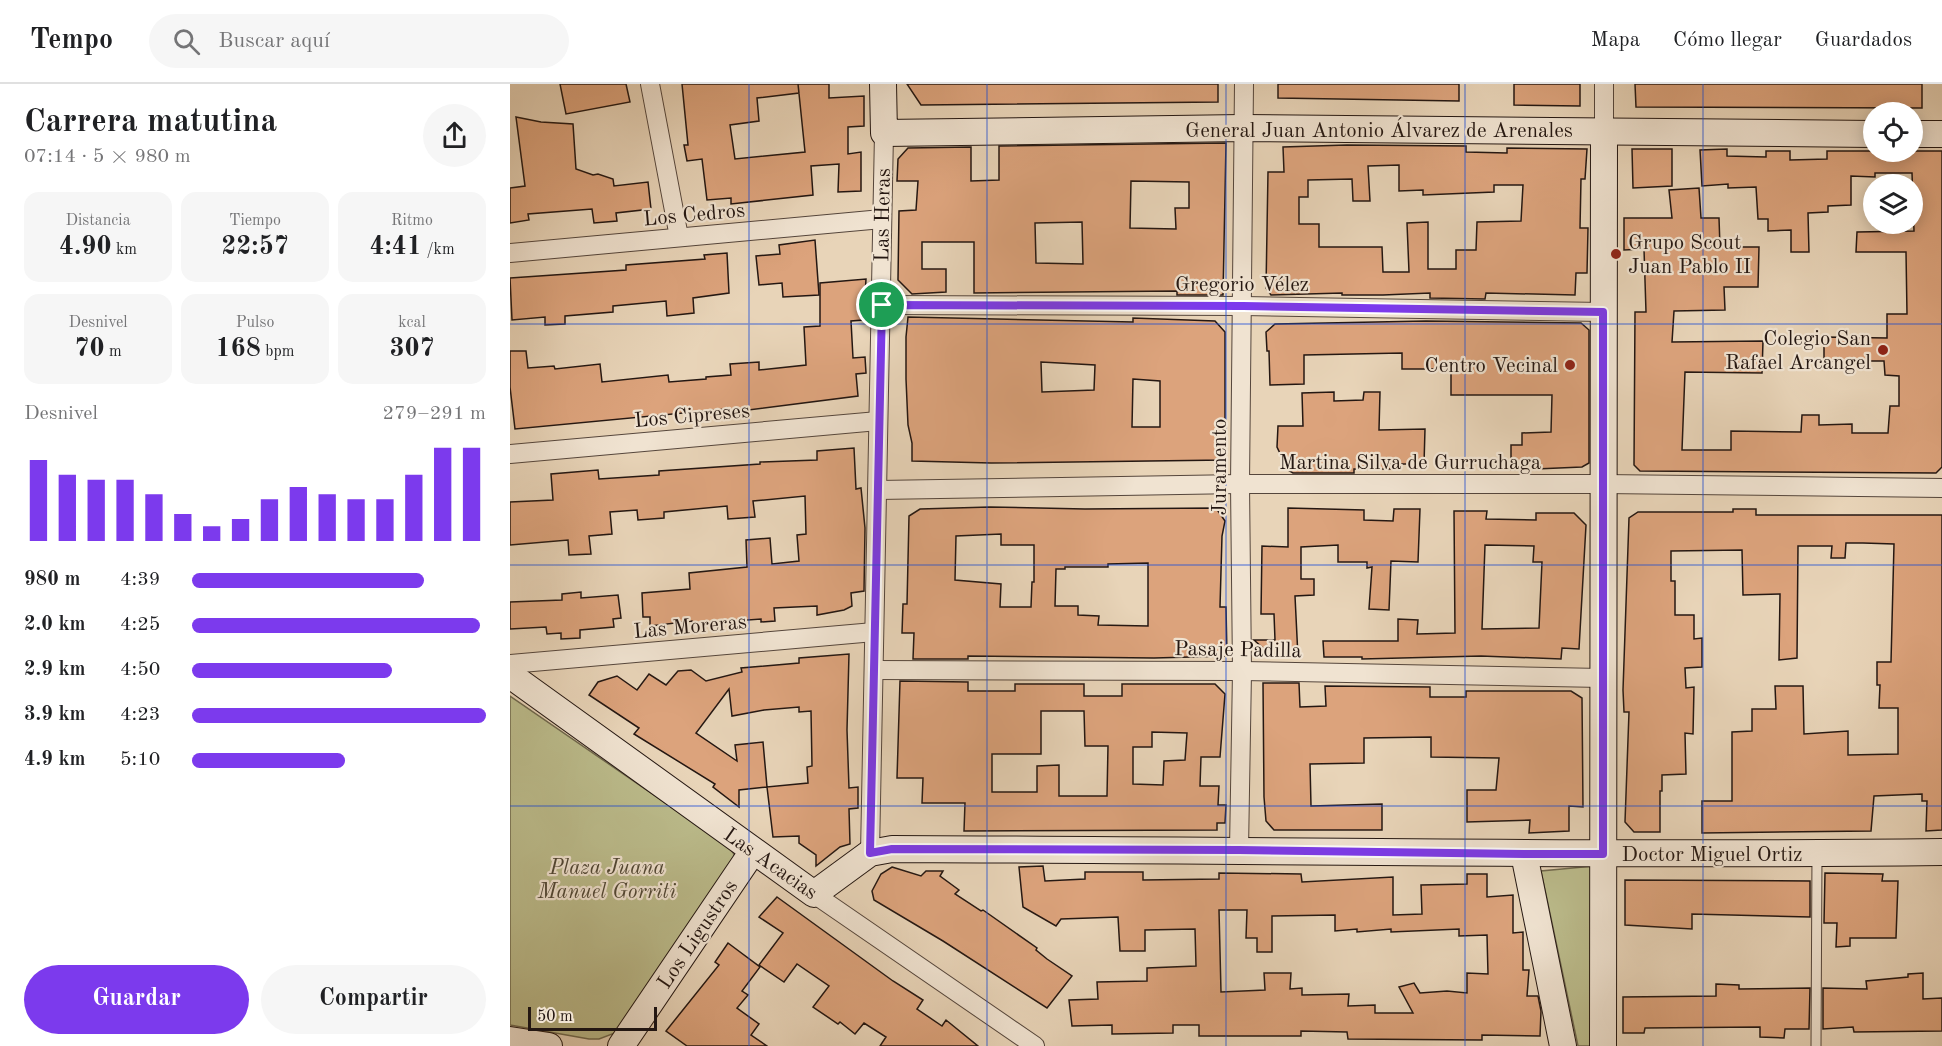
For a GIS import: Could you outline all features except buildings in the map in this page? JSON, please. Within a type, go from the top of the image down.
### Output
[{"type":"street","points":[[650,84],[679,237]]},
{"type":"street","name":"Las Heras","points":[[870,853],[882,305],[883,84]]},
{"type":"street","name":"Juramento","points":[[1239,850],[1242,670],[1240,484],[1244,84]]},
{"type":"street","points":[[1603,1046],[1604,84]]},
{"type":"street","name":"General Juan Antonio Álvarez de Arenales","points":[[884,133],[1242,128],[1863,134]]},
{"type":"street","points":[[1923,134],[1942,134]]},
{"type":"street","name":"Los Cedros","points":[[510,253],[882,219]]},
{"type":"street","name":"Gregorio Vélez","points":[[882,305],[1243,306],[1603,312]]},
{"type":"street","name":"Los Cipreses","points":[[510,454],[878,421]]},
{"type":"street","name":"Martina Silva de Gurruchaga","points":[[878,490],[1240,484],[1604,484],[1942,488]]},
{"type":"street","name":"Las Moreras","points":[[510,664],[874,632]]},
{"type":"street","name":"Pasaje Padilla","points":[[874,670],[1242,670],[1602,678]]},
{"type":"street","name":"Las Acacias","points":[[510,675],[753,851],[1035,1046]]},
{"type":"street","name":"Doctor Miguel Ortiz","points":[[870,853],[892,849],[1524,854],[1942,852]]},
{"type":"street","name":"Los Ligustros","points":[[621,1046],[753,851]]},
{"type":"street","points":[[814,894],[870,853]]},
{"type":"street","points":[[1524,854],[1563,1046]]},
{"type":"street","points":[[510,1040],[549,1046]]},
{"type":"lane","points":[[1815,1046],[1817,854]]},
{"type":"green space","name":"Plaza Juana Manuel Gorriti","points":[[510,696],[728,846],[734,854],[734,865],[615,1033],[599,1039],[510,1025]]},
{"type":"green space","points":[[1594,866],[1595,1046],[1578,1046],[1541,871]]},
{"type":"place","name":"Grupo Scout Juan Pablo II","points":[[1616,254]]},
{"type":"place","name":"Colegio San Rafael Arcangel","points":[[1883,350]]},
{"type":"place","name":"Centro Vecinal","points":[[1570,365]]},
{"type":"route","points":[[882,305],[1243,306],[1603,312],[1603,854],[892,849],[870,853],[882,305]]}]
